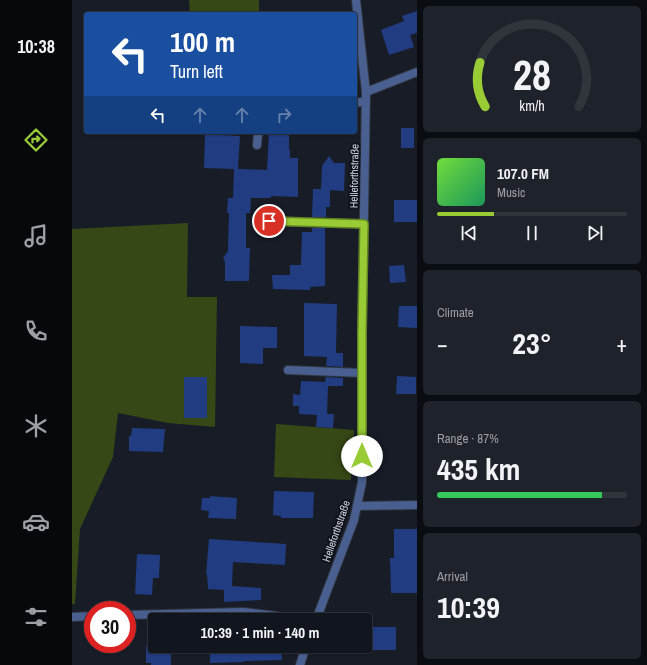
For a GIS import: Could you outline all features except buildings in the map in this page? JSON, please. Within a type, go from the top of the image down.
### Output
[{"type":"street","name":"Helleforthstraße","points":[[319,613],[354,520],[362,482],[366,92],[356,0]]},
{"type":"street","points":[[366,92],[417,72]]},
{"type":"street","points":[[357,103],[366,101]]},
{"type":"street","points":[[257,145],[258,134]]},
{"type":"street","points":[[269,221],[364,224]]},
{"type":"street","points":[[288,370],[362,374]]},
{"type":"street","points":[[357,506],[417,505]]},
{"type":"street","points":[[204,613],[252,613]]},
{"type":"street","points":[[136,615],[148,614]]},
{"type":"street","points":[[72,617],[84,616]]},
{"type":"street","points":[[300,665],[304,653]]},
{"type":"green space","points":[[189,0],[259,0],[259,12],[190,12]]},
{"type":"green space","points":[[188,223],[187,297],[217,297],[215,427],[168,423],[118,413],[113,457],[80,529],[75,604],[72,604],[72,229]]},
{"type":"green space","points":[[276,424],[354,430],[351,480],[274,477]]},
{"type":"route","points":[[269,221],[364,224],[362,456]]}]
